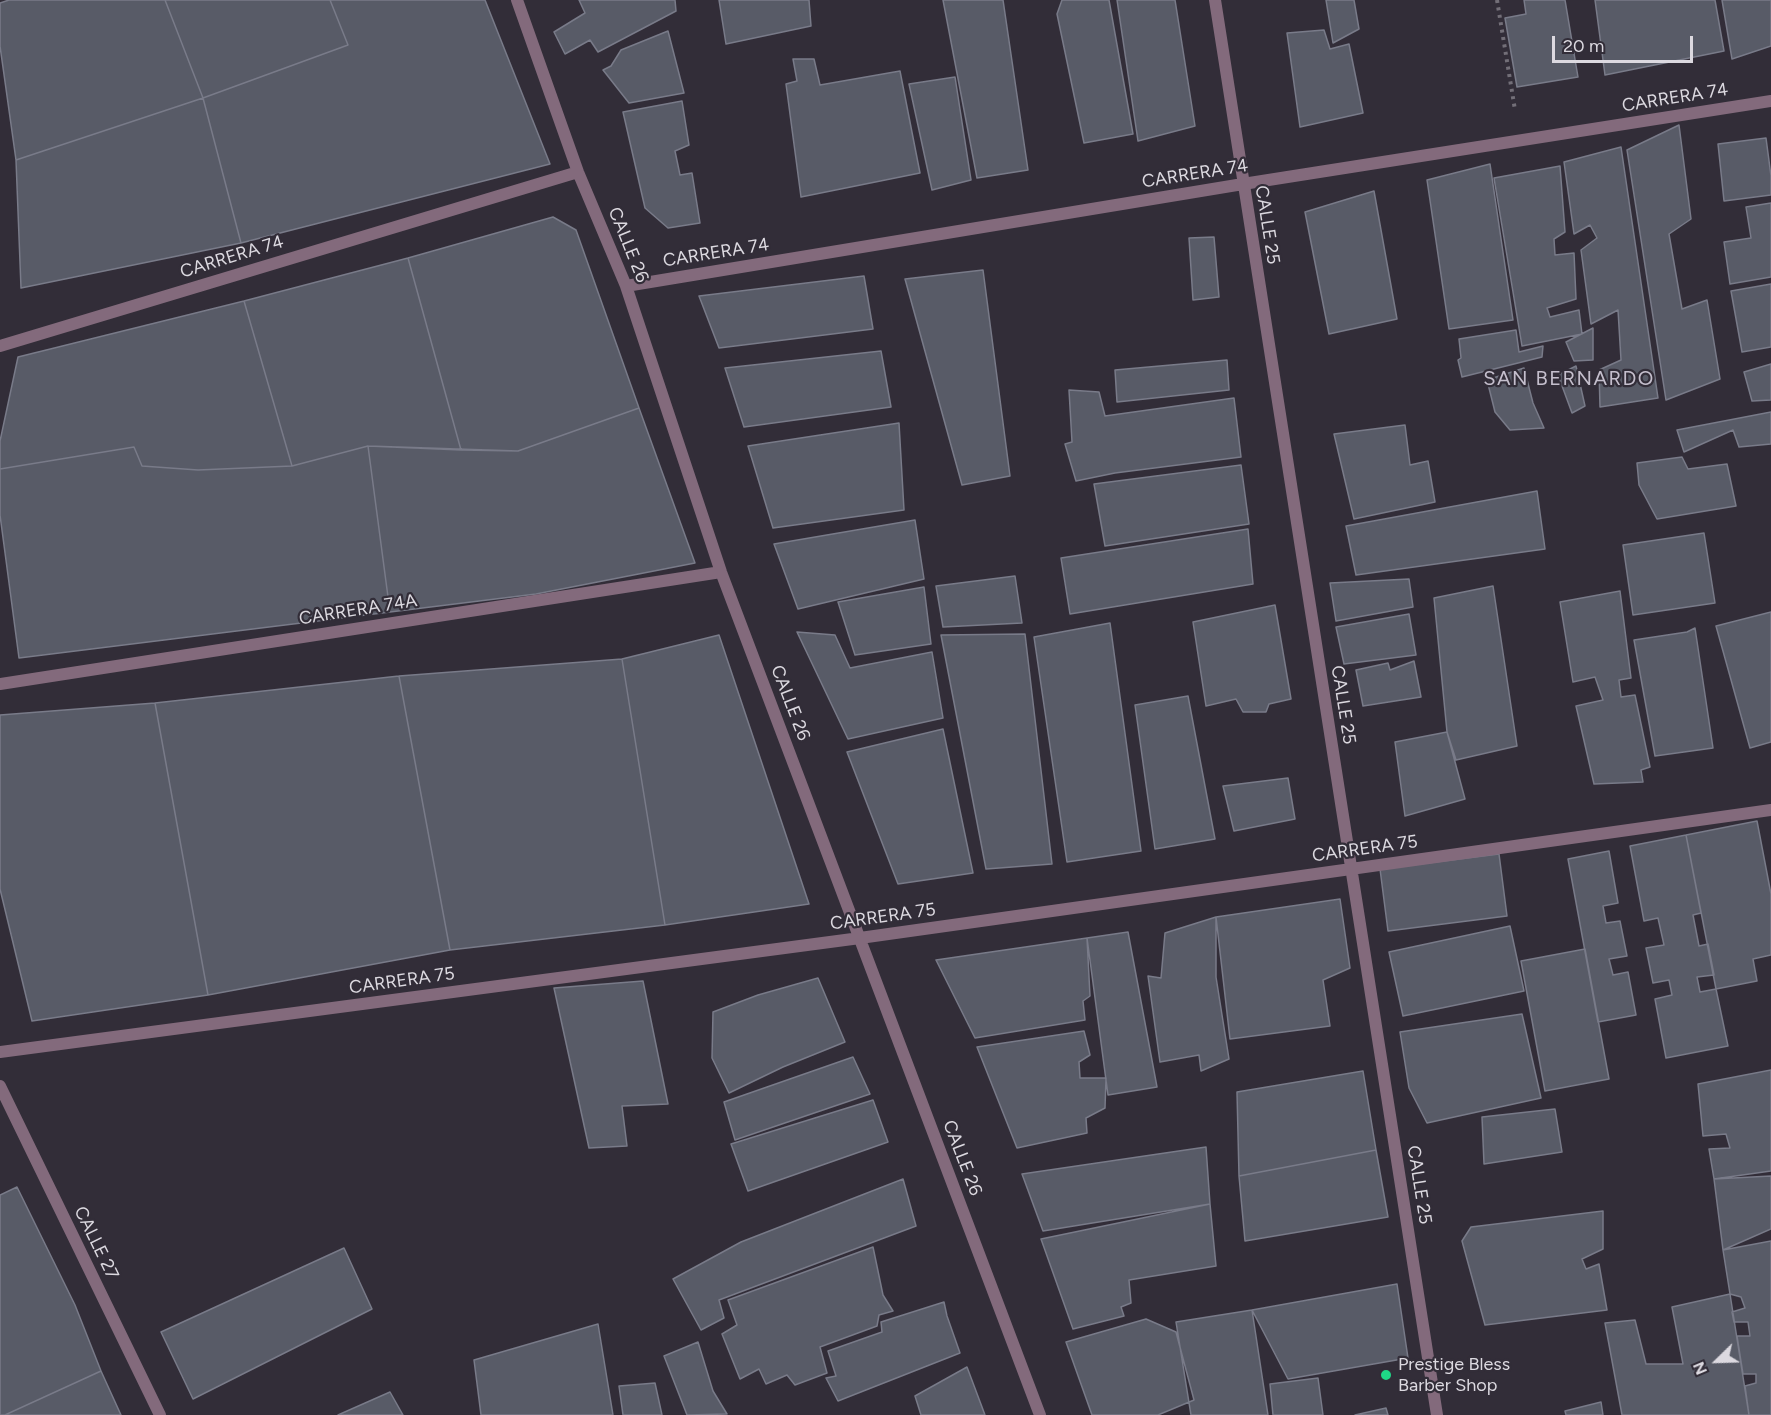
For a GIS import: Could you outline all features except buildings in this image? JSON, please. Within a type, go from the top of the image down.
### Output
[{"type":"street","name":"CALLE 26","points":[[517,0],[578,172],[626,286],[722,572],[1040,1415]]},
{"type":"street","name":"CALLE 25","points":[[1215,0],[1437,1415]]},
{"type":"street","name":"CARRERA 74","points":[[626,286],[1243,184],[1771,101]]},
{"type":"street","name":"CARRERA 74","points":[[0,346],[578,172]]},
{"type":"street","name":"CARRERA 74A","points":[[0,684],[722,572]]},
{"type":"street","name":"CARRERA 75","points":[[0,1052],[860,938],[1771,810]]},
{"type":"street","name":"CALLE 27","points":[[0,1086],[160,1415]]},
{"type":"path","points":[[1497,0],[1520,141]]},
{"type":"place","name":"Prestige Bless Barber Shop","points":[[1386,1375]]},
{"type":"district","name":"SAN BERNARDO","points":[[1569,379]]}]
